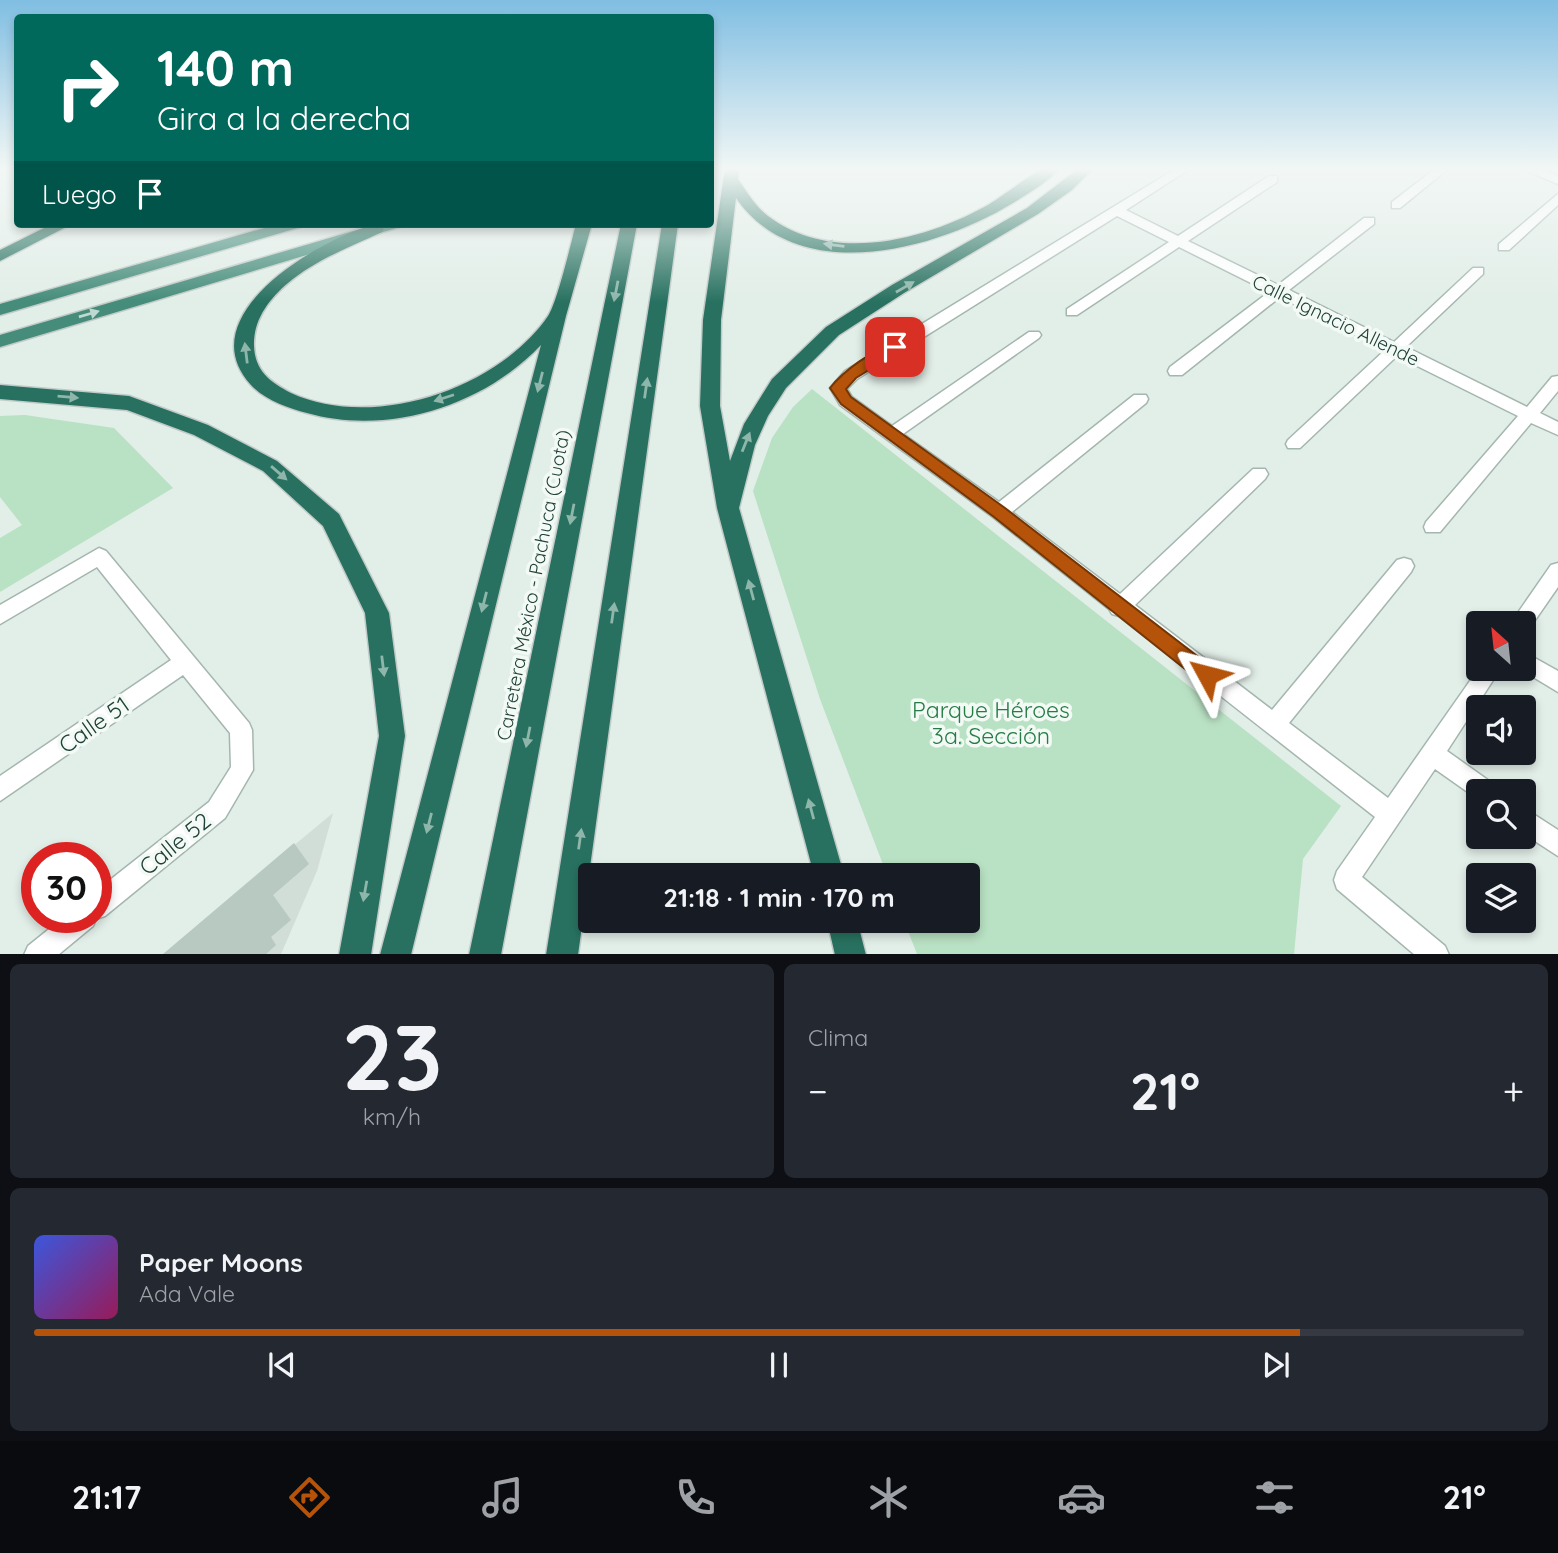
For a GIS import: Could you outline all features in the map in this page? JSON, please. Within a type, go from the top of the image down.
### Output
[{"type":"highway","points":[[727,213],[712,320],[710,407],[728,508],[826,863]]},
{"type":"highway","points":[[756,213],[766,222],[822,243],[860,248],[906,243],[967,222],[984,213]]},
{"type":"highway","points":[[728,508],[743,448],[759,412],[800,358],[858,315],[1030,213]]},
{"type":"highway","points":[[0,256],[56,228]]},
{"type":"highway","points":[[0,310],[281,228]]},
{"type":"highway","points":[[0,341],[382,228]]},
{"type":"highway","points":[[383,228],[307,262],[280,281],[258,303],[246,329],[245,357],[256,379],[267,389],[286,400],[313,409],[352,413],[390,411],[422,405],[482,383],[506,368],[525,352],[556,316]]},
{"type":"highway","points":[[396,954],[556,316],[583,228]]},
{"type":"highway","name":"Carretera México - Pachuca (Cuota)","points":[[485,954],[628,228]]},
{"type":"highway","points":[[562,954],[669,228]]},
{"type":"highway","points":[[0,392],[129,403],[201,429],[270,466],[331,520],[377,613],[391,736],[355,954]]},
{"type":"highway","points":[[845,933],[851,954]]},
{"type":"street","points":[[1109,213],[851,375],[838,388],[846,401],[999,512],[1391,815]]},
{"type":"street","name":"Calle Ignacio Allende","points":[[1122,213],[1558,429]]},
{"type":"street","points":[[1072,312],[1221,213]]},
{"type":"street","points":[[1504,247],[1542,213]]},
{"type":"street","points":[[1176,371],[1369,221]]},
{"type":"street","points":[[1294,444],[1478,271]]},
{"type":"street","points":[[892,433],[1034,335]]},
{"type":"street","points":[[1433,527],[1558,381]]},
{"type":"street","points":[[999,512],[1140,400]]},
{"type":"street","points":[[1119,607],[1259,474]]},
{"type":"street","points":[[0,615],[99,556],[187,661]]},
{"type":"street","points":[[1273,726],[1404,566]]},
{"type":"street","points":[[1530,611],[1558,571]]},
{"type":"street","name":"Calle 52","points":[[112,894],[217,810],[242,770],[241,730],[187,661]]},
{"type":"street","name":"Calle 51","points":[[0,790],[187,661]]},
{"type":"street","points":[[1536,668],[1558,682]]},
{"type":"street","points":[[1436,954],[1346,880],[1482,681]]},
{"type":"street","points":[[1432,754],[1467,779]]},
{"type":"street","points":[[1536,828],[1558,844]]},
{"type":"street","points":[[37,954],[64,933]]},
{"type":"shaded area","points":[[333,813],[317,871],[281,954],[163,954]]},
{"type":"green space","name":"Parque Héroes 3a. Sección","points":[[812,389],[1341,806],[1303,859],[1294,954],[917,954],[909,933],[980,933],[980,863],[882,863],[820,699],[753,491],[772,438],[793,407]]},
{"type":"green space","points":[[25,415],[114,428],[173,488],[0,592],[0,538],[22,525],[0,497],[0,416]]},
{"type":"building","points":[[294,843],[309,864],[273,895],[291,920],[271,937],[276,945],[266,954],[163,954]]},
{"type":"route","points":[[895,347],[851,375],[838,388],[846,401],[969,493],[999,512],[1207,675]]}]
